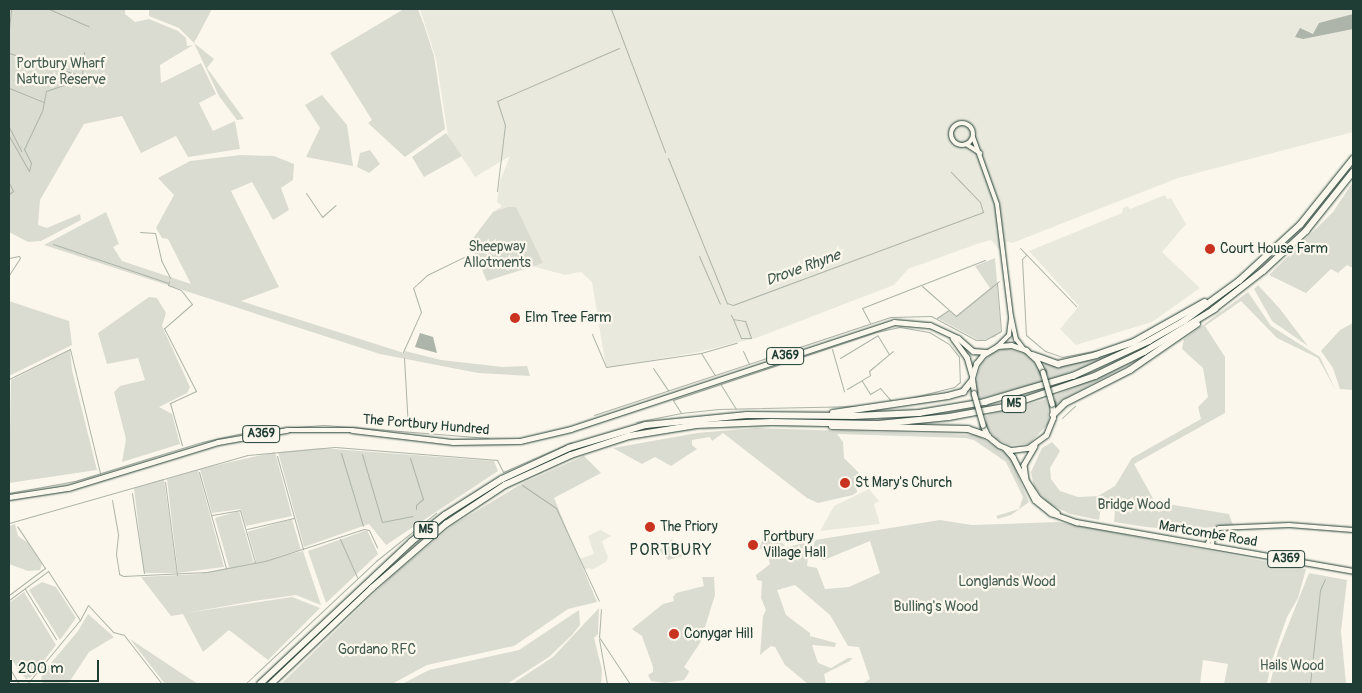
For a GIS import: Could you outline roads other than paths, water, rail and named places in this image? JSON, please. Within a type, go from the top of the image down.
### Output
[{"type":"highway","name":"M5","points":[[260,684],[411,542],[445,515],[502,479],[569,448],[646,425],[729,416],[919,413],[985,402],[1044,386],[1091,369],[1140,346],[1184,321],[1239,281],[1300,224],[1353,159]]},
{"type":"highway","name":"M5","points":[[1053,415],[1065,403],[1130,370],[1183,336],[1214,309],[1263,272],[1306,231],[1353,172]]},
{"type":"highway","name":"M5","points":[[1033,354],[1052,363],[1066,363],[1127,344],[1167,324],[1239,281]]},
{"type":"highway","name":"M5","points":[[271,684],[420,544],[466,509],[521,477],[580,452],[661,430],[726,423],[921,420],[1028,400],[1095,376],[1136,356],[1214,309]]},
{"type":"highway","name":"M5","points":[[818,415],[934,399],[962,392],[972,378]]},
{"type":"highway","name":"M5","points":[[792,422],[845,428],[968,429],[988,436]]},
{"type":"main road","name":"The Portbury Hundred","points":[[9,497],[68,488],[218,442],[287,430],[352,430],[453,442],[520,441],[571,428],[876,326],[918,322],[949,334],[973,351],[986,352]]},
{"type":"main road","name":"The Portbury Hundred","points":[[949,334],[966,354],[972,378]]},
{"type":"main road","name":"A369","points":[[998,346],[1023,348],[1033,354],[1043,372],[1052,404],[1053,415],[1046,435],[1037,444]]},
{"type":"main road","points":[[972,378],[978,360],[986,352],[998,346]]},
{"type":"main road","name":"A369","points":[[972,378],[982,425],[988,436],[1005,448]]},
{"type":"main road","points":[[1005,448],[1022,449],[1037,444]]},
{"type":"main road","name":"Martcombe Road","points":[[1037,444],[1026,457],[1026,480],[1038,498],[1060,516]]},
{"type":"main road","name":"Martcombe Road","points":[[1005,448],[1013,457],[1030,495],[1044,508],[1060,516],[1094,527],[1210,545],[1353,571]]},
{"type":"street","points":[[980,153],[966,144],[953,140],[951,132],[954,126],[966,124],[972,128],[973,136],[980,153],[997,204],[1004,240],[1011,316],[1016,339],[1023,348]]},
{"type":"street","points":[[966,144],[973,136]]},
{"type":"street","points":[[998,346],[1009,335],[1011,316]]},
{"type":"street","points":[[1210,545],[1214,531],[1220,528],[1289,525],[1353,530]]},
{"type":"waterway","points":[[9,29],[11,9]]},
{"type":"waterway","points":[[49,9],[88,26]]},
{"type":"waterway","name":"Drove Rhyne","points":[[611,9],[665,152]]},
{"type":"waterway","points":[[497,191],[505,125],[497,101],[619,48]]},
{"type":"waterway","points":[[82,75],[84,52]]},
{"type":"waterway","points":[[9,53],[82,76],[81,79],[46,91],[42,111],[24,149],[31,163],[29,171],[9,136]]},
{"type":"waterway","points":[[9,88],[43,102]]},
{"type":"waterway","points":[[9,127],[21,151]]},
{"type":"waterway","name":"Drove Rhyne","points":[[668,158],[727,303],[733,305],[983,212],[980,202],[951,172]]},
{"type":"waterway","points":[[9,183],[13,191],[9,194]]},
{"type":"waterway","points":[[306,193],[322,217],[336,205]]},
{"type":"waterway","points":[[140,232],[155,233],[161,260],[170,278]]},
{"type":"waterway","points":[[53,244],[168,283]]},
{"type":"waterway","points":[[1020,248],[1076,306]]},
{"type":"waterway","points":[[1026,255],[1022,259],[1026,335],[1045,351],[1062,357],[1104,349]]},
{"type":"waterway","points":[[9,258],[19,256],[20,258],[9,275]]},
{"type":"waterway","points":[[403,352],[421,312],[413,288],[427,275],[466,256]]},
{"type":"waterway","points":[[699,256],[720,304]]},
{"type":"waterway","points":[[870,323],[862,308],[985,260]]},
{"type":"waterway","points":[[169,281],[168,285],[181,290],[192,304],[164,328],[196,391],[170,403],[182,445]]},
{"type":"waterway","points":[[922,286],[956,316],[999,281]]},
{"type":"waterway","points":[[594,415],[890,317],[931,316],[976,340],[985,340],[1001,331],[997,283]]},
{"type":"waterway","points":[[937,318],[949,310]]},
{"type":"waterway","points":[[731,315],[741,338],[751,338],[745,321],[733,319]]},
{"type":"waterway","points":[[681,413],[673,400],[876,332],[900,327],[929,332],[949,344],[959,357],[960,382],[954,387],[903,400]]},
{"type":"waterway","points":[[592,334],[606,367],[701,353],[737,343]]},
{"type":"waterway","points":[[840,358],[878,335]]},
{"type":"waterway","points":[[878,336],[889,354]]},
{"type":"waterway","points":[[9,379],[70,349],[100,473]]},
{"type":"waterway","points":[[832,349],[844,391]]},
{"type":"waterway","points":[[743,351],[749,364]]},
{"type":"waterway","points":[[847,389],[870,375],[869,371],[893,351]]},
{"type":"waterway","points":[[701,353],[715,375]]},
{"type":"waterway","points":[[404,358],[408,427]]},
{"type":"waterway","points":[[653,368],[668,390]]},
{"type":"waterway","points":[[862,381],[870,394],[880,388],[892,402]]},
{"type":"waterway","points":[[721,385],[736,409]]},
{"type":"waterway","points":[[636,422],[681,413],[719,409],[862,406]]},
{"type":"waterway","points":[[1062,418],[1075,406]]},
{"type":"waterway","points":[[9,493],[75,481],[202,442],[256,430],[324,425],[488,438]]},
{"type":"waterway","points":[[9,523],[248,455],[335,447],[497,460],[503,472],[572,442]]},
{"type":"waterway","points":[[341,453],[363,526]]},
{"type":"waterway","points":[[362,454],[382,522],[412,516]]},
{"type":"waterway","points":[[277,456],[303,549]]},
{"type":"waterway","points":[[410,458],[423,499],[416,505],[416,509]]},
{"type":"waterway","points":[[199,472],[226,568]]},
{"type":"waterway","points":[[165,482],[177,575]]},
{"type":"waterway","points":[[522,485],[556,508],[599,601]]},
{"type":"waterway","points":[[132,493],[144,573]]},
{"type":"waterway","points":[[112,500],[118,535],[116,554],[119,574],[123,576],[207,572],[265,561],[364,529],[369,530],[377,547]]},
{"type":"waterway","points":[[212,515],[240,510],[255,562]]},
{"type":"waterway","points":[[245,684],[376,561],[436,513]]},
{"type":"waterway","points":[[247,529],[294,518]]},
{"type":"waterway","points":[[9,595],[45,568],[17,526]]},
{"type":"waterway","points":[[340,539],[357,577]]},
{"type":"waterway","points":[[9,600],[48,571],[80,620],[88,605],[113,632],[124,635],[162,684]]},
{"type":"waterway","points":[[1310,684],[1320,590],[1325,579]]},
{"type":"waterway","points":[[25,589],[56,639]]},
{"type":"waterway","points":[[601,609],[599,637],[630,684]]},
{"type":"waterway","points":[[27,684],[80,620]]},
{"type":"waterway","points":[[599,639],[607,684]]},
{"type":"waterway","points":[[9,667],[19,684]]},
{"type":"place","name":"Court House Farm","points":[[1210,249]]},
{"type":"place","name":"Elm Tree Farm","points":[[515,318]]},
{"type":"place","name":"St Mary's Church","points":[[845,483]]},
{"type":"place","name":"The Priory","points":[[650,527]]},
{"type":"place","name":"Portbury Village Hall","points":[[753,545]]},
{"type":"place","name":"Conygar Hill","points":[[674,634]]},
{"type":"district","name":"PORTBURY","points":[[671,550]]},
{"type":"park label","name":"Portbury Wharf Nature Reserve","points":[[61,72]]},
{"type":"park label","name":"Sheepway Allotments","points":[[497,256]]},
{"type":"park label","name":"Bridge Wood","points":[[1134,505]]},
{"type":"park label","name":"Longlands Wood","points":[[1007,582]]},
{"type":"park label","name":"Bulling's Wood","points":[[936,607]]},
{"type":"park label","name":"Gordano RFC","points":[[377,650]]},
{"type":"park label","name":"Hails Wood","points":[[1292,666]]}]
